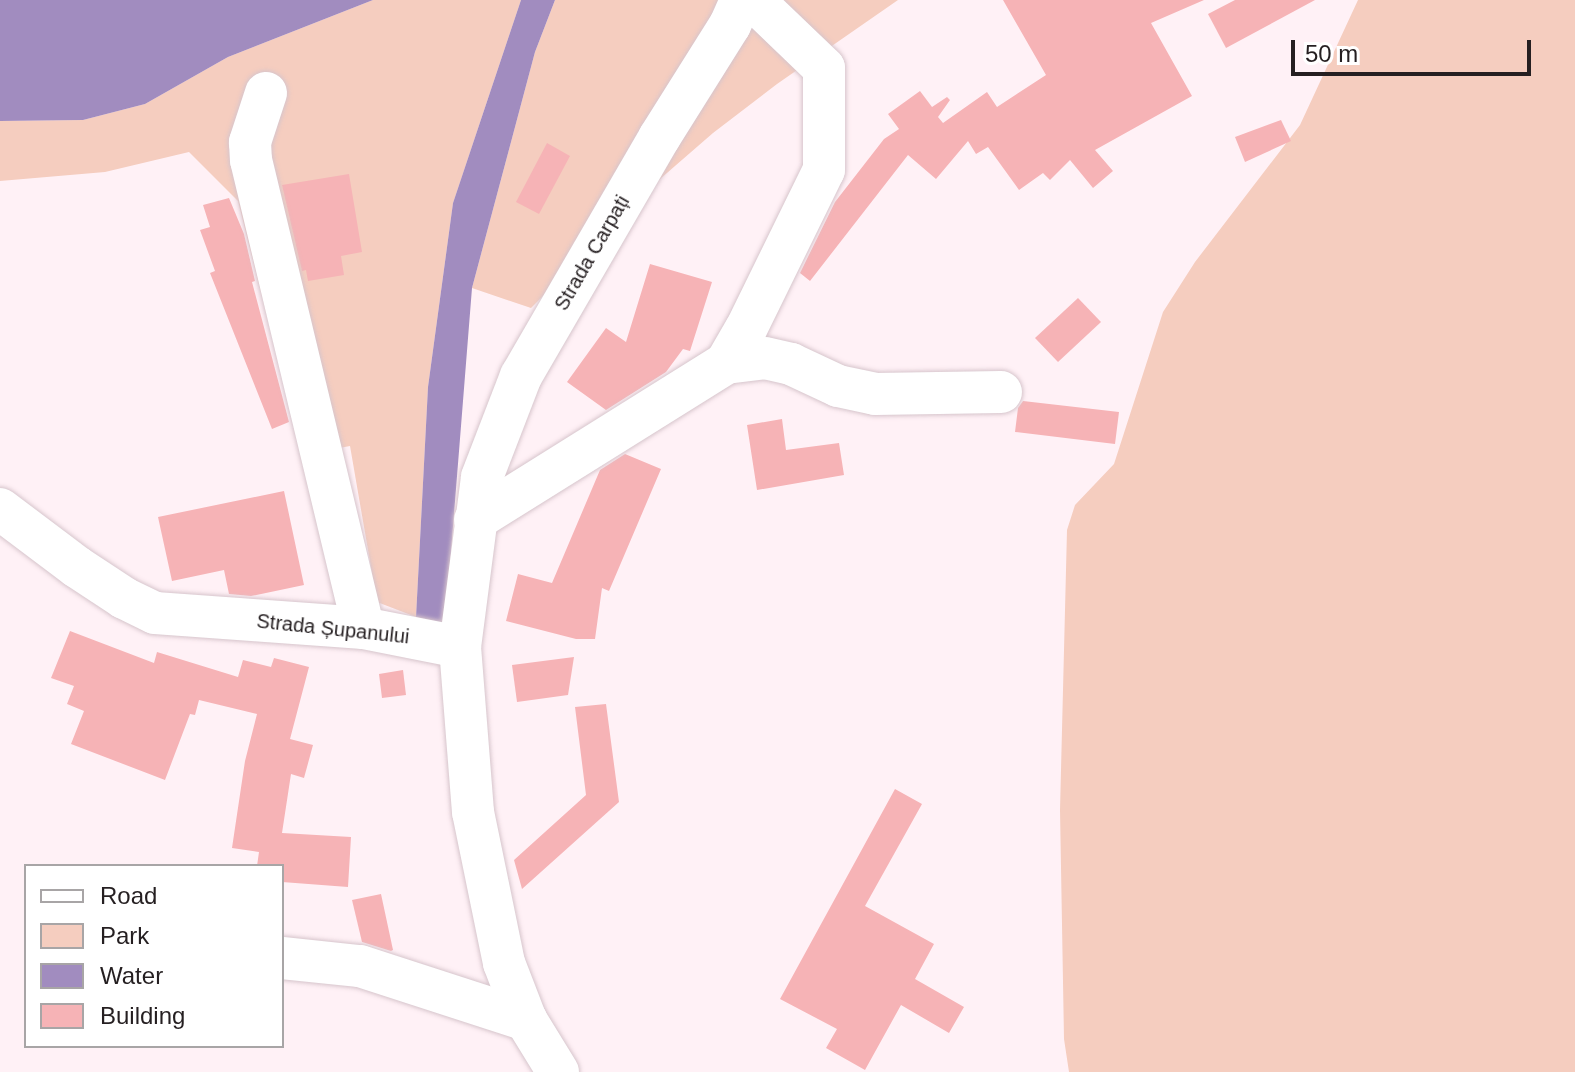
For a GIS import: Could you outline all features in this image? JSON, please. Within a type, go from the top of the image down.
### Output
[{"type":"street","name":"Strada Carpați","points":[[460,647],[482,477],[521,376],[659,138],[730,25],[741,0]]},
{"type":"street","points":[[726,363],[824,170],[824,68],[753,0]]},
{"type":"street","points":[[266,93],[250,142],[251,160],[363,628]]},
{"type":"street","points":[[475,520],[726,363],[765,358],[791,364],[838,386],[875,394],[1001,392]]},
{"type":"street","name":"Strada Șupanului","points":[[0,509],[89,575],[124,598],[155,613],[363,628],[460,647]]},
{"type":"street","points":[[460,647],[473,812],[504,963],[526,1020],[558,1072]]},
{"type":"street","points":[[284,958],[360,966],[526,1020]]},
{"type":"green space","points":[[373,0],[521,0],[453,203],[428,387],[416,617],[377,602],[350,446],[302,455],[238,201],[189,152],[105,172],[0,181],[0,121],[83,120],[145,104],[228,57]]},
{"type":"green space","points":[[555,0],[898,0],[777,84],[713,133],[660,179],[531,308],[472,288],[535,52]]},
{"type":"green space","points":[[1358,0],[1575,0],[1575,1072],[1069,1072],[1064,1039],[1060,810],[1067,530],[1075,505],[1114,464],[1163,312],[1195,262],[1300,125]]},
{"type":"water","points":[[0,0],[373,0],[228,57],[145,104],[83,120],[0,121]]},
{"type":"water","points":[[521,0],[555,0],[535,52],[472,288],[445,627],[416,617],[428,387],[453,203]]},
{"type":"building","points":[[1003,0],[1204,0],[1151,23],[1192,96],[1095,150],[1113,171],[1093,188],[1070,160],[1050,180],[1043,173],[1019,190],[988,147],[976,154],[968,141],[936,179],[908,155],[810,281],[800,273],[835,202],[884,139],[899,129],[888,114],[920,91],[932,107],[947,97],[950,100],[938,117],[943,123],[987,92],[997,107],[1046,75]]},
{"type":"building","points":[[1235,0],[1315,0],[1226,48],[1208,14]]},
{"type":"building","points":[[1281,120],[1291,141],[1245,162],[1235,137]]},
{"type":"building","points":[[547,143],[570,156],[539,214],[516,202]]},
{"type":"building","points":[[349,174],[362,252],[341,256],[344,275],[308,281],[306,270],[302,271],[282,185]]},
{"type":"building","points":[[229,198],[244,234],[255,281],[252,282],[289,422],[272,429],[210,273],[215,271],[200,230],[210,227],[203,205]]},
{"type":"building","points":[[650,264],[712,282],[690,351],[683,349],[666,372],[606,410],[567,382],[606,328],[626,342]]},
{"type":"building","points":[[1078,298],[1101,322],[1058,362],[1035,338]]},
{"type":"building","points":[[1023,401],[1119,412],[1115,444],[1015,432],[1018,408]]},
{"type":"building","points":[[782,419],[786,450],[839,443],[844,475],[757,490],[747,425]]},
{"type":"building","points":[[625,454],[661,469],[609,591],[602,588],[595,639],[576,639],[506,621],[518,574],[552,583],[600,470]]},
{"type":"building","points":[[284,491],[304,585],[251,596],[229,594],[224,570],[172,581],[158,517]]},
{"type":"building","points":[[70,631],[154,663],[157,652],[238,677],[243,660],[271,667],[274,658],[309,667],[290,739],[313,745],[304,778],[291,774],[282,833],[351,837],[348,887],[284,882],[284,864],[257,864],[259,852],[232,848],[245,761],[257,714],[199,700],[195,715],[190,714],[165,780],[71,744],[84,711],[67,704],[74,686],[51,678]]},
{"type":"building","points":[[574,657],[568,695],[517,702],[512,665]]},
{"type":"building","points":[[403,670],[406,695],[382,698],[379,674]]},
{"type":"building","points":[[606,704],[619,802],[522,889],[514,860],[586,795],[575,707]]},
{"type":"building","points":[[895,789],[922,804],[865,906],[934,944],[915,979],[964,1007],[949,1033],[901,1005],[865,1070],[826,1048],[837,1029],[780,999]]},
{"type":"building","points":[[381,894],[391,951],[362,942],[352,900]]}]
